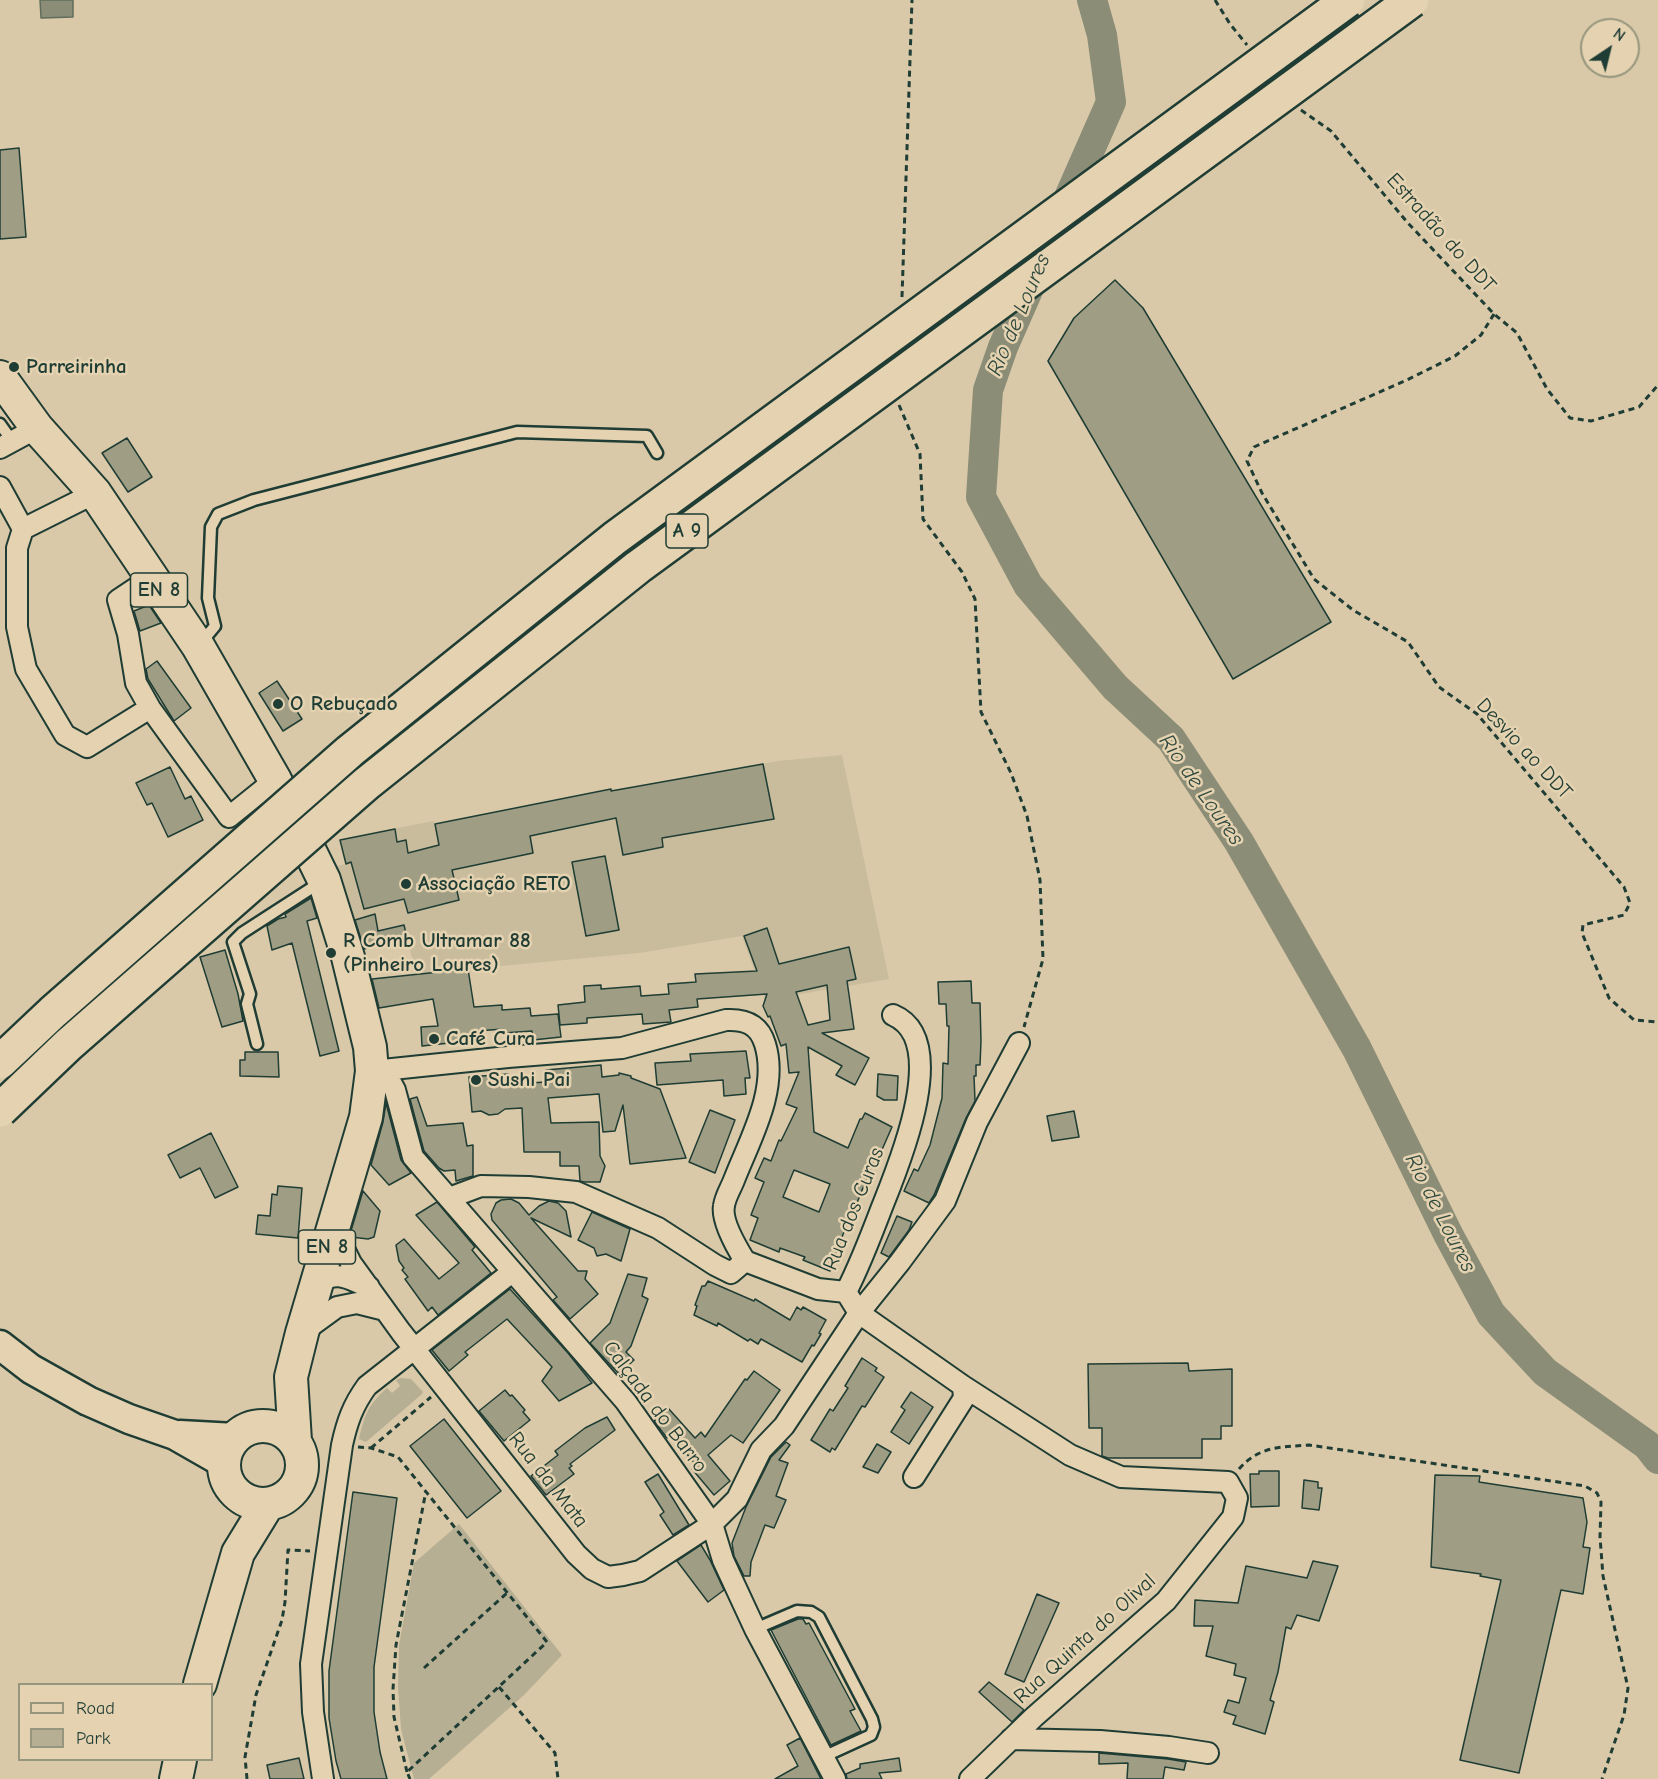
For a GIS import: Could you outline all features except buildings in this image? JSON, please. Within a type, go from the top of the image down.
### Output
[{"type":"highway","name":"A 9","points":[[0,1062],[62,1004],[350,752],[615,538],[1348,0]]},
{"type":"highway","name":"A 9","points":[[0,1110],[68,1045],[366,784],[638,567],[1412,0]]},
{"type":"main road","name":"EN 8","points":[[0,377],[17,439],[95,493],[198,646],[275,780],[324,880],[357,991],[370,1047],[372,1071],[366,1118],[316,1283],[291,1377],[295,1442],[301,1454],[302,1467],[299,1481],[292,1492],[281,1500],[268,1504],[238,1553],[200,1683]]},
{"type":"main road","name":"EN 8","points":[[238,1553],[237,1454],[291,1377]]},
{"type":"main road","points":[[268,1504],[254,1503],[242,1497],[237,1454],[272,1427],[285,1432],[295,1442]]},
{"type":"main road","points":[[176,1779],[180,1761]]},
{"type":"street","points":[[0,487],[23,529]]},
{"type":"street","points":[[95,493],[23,529],[17,548],[17,627],[26,669],[65,735],[87,747],[150,708]]},
{"type":"street","points":[[151,578],[118,600],[128,634],[136,682],[150,708],[229,817],[275,780]]},
{"type":"street","name":"Rua dos Curas","points":[[745,1261],[818,1289],[846,1293],[859,1267],[893,1179],[915,1113],[920,1071],[918,1047],[911,1031],[902,1019],[892,1015]]},
{"type":"street","points":[[372,1071],[622,1048],[726,1020],[740,1020],[753,1024],[763,1037],[770,1059],[765,1102],[723,1207],[732,1240],[745,1261],[731,1273],[658,1228],[576,1192],[529,1187],[481,1186],[449,1198]]},
{"type":"street","name":"Rua da Mata","points":[[333,1226],[351,1263],[385,1310],[576,1554],[592,1569],[608,1577],[640,1571],[712,1524],[737,1499],[761,1450],[784,1426],[859,1314],[945,1201],[976,1122],[1019,1043]]},
{"type":"street","name":"Calçada do Barro","points":[[372,1071],[389,1079],[395,1090],[413,1156],[626,1402],[712,1524],[723,1560],[755,1629],[836,1779]]},
{"type":"street","points":[[323,1779],[313,1712],[311,1664],[347,1423],[355,1403],[367,1386],[512,1272]]},
{"type":"street","points":[[316,1283],[329,1276],[341,1276],[369,1287]]},
{"type":"street","points":[[846,1293],[859,1314],[963,1386],[1070,1455],[1121,1478],[1228,1482]]},
{"type":"street","points":[[302,1333],[337,1306],[357,1303],[385,1310]]},
{"type":"street","points":[[0,1345],[31,1369],[88,1401],[129,1419],[237,1454]]},
{"type":"street","points":[[914,1478],[964,1398],[963,1386]]},
{"type":"street","name":"Rua Quinta do Olival","points":[[970,1779],[1011,1739],[1166,1601],[1233,1517],[1237,1498],[1228,1482]]},
{"type":"street","points":[[1011,1739],[1100,1741],[1208,1753]]},
{"type":"lane","points":[[0,424],[17,439]]},
{"type":"lane","points":[[198,646],[215,626],[208,598],[211,527],[218,514],[254,500],[517,432],[647,436],[657,453]]},
{"type":"lane","points":[[256,1044],[247,1004],[250,994],[233,942],[242,933],[324,880]]},
{"type":"lane","points":[[755,1629],[797,1611],[811,1612],[819,1617],[874,1727],[871,1735],[823,1757]]},
{"type":"path","points":[[902,303],[912,0]]},
{"type":"path","points":[[1215,0],[1230,24],[1251,50]]},
{"type":"path","name":"Estradão do DDT","points":[[1300,109],[1331,131],[1407,222],[1494,314],[1517,333],[1547,389],[1570,418],[1591,421],[1639,407],[1658,386]]},
{"type":"path","name":"Desvio ao DDT","points":[[1494,314],[1481,335],[1455,356],[1407,380],[1254,447],[1247,461],[1262,493],[1314,579],[1353,610],[1408,642],[1439,687],[1477,714],[1624,887],[1630,903],[1624,915],[1583,925],[1582,933],[1609,998],[1634,1020],[1658,1022]]},
{"type":"path","points":[[899,397],[899,409],[920,454],[922,519],[962,572],[975,599],[981,712],[1011,774],[1027,816],[1040,880],[1043,959],[1019,1043]]},
{"type":"path","points":[[370,1448],[432,1396],[420,1381],[433,1371]]},
{"type":"path","points":[[342,1445],[370,1448],[398,1457],[547,1642],[407,1772]]},
{"type":"path","points":[[1228,1482],[1247,1460],[1270,1448],[1309,1445],[1585,1486],[1597,1493],[1601,1502],[1600,1536],[1603,1576],[1628,1688],[1624,1715],[1602,1779]]},
{"type":"path","points":[[410,1779],[394,1717],[393,1689],[396,1645],[426,1491]]},
{"type":"path","points":[[247,1779],[245,1756],[256,1695],[282,1620],[288,1550],[327,1552]]},
{"type":"path","points":[[424,1668],[507,1592]]},
{"type":"path","points":[[499,1687],[555,1753],[558,1779]]},
{"type":"shaded area","points":[[40,0],[73,0],[73,17],[41,18]]},
{"type":"shaded area","points":[[842,755],[889,979],[765,1000],[742,936],[639,953],[416,974],[404,925],[378,931],[374,914],[353,920],[337,866],[346,864],[340,840],[355,836],[434,821],[435,824],[611,789],[612,791],[778,761]]},
{"type":"green space","points":[[411,1379],[423,1392],[422,1394],[366,1442],[359,1439],[365,1416],[371,1405],[387,1388],[392,1393],[400,1386],[396,1380]]},
{"type":"green space","points":[[459,1524],[562,1655],[524,1695],[429,1779],[414,1779],[401,1729],[398,1687],[399,1645],[414,1563]]},
{"type":"waterway","name":"Rio de Loures","points":[[1092,0],[1102,35],[1111,102],[1003,347],[988,390],[981,497],[1028,585],[1115,687],[1171,739],[1239,842],[1357,1049],[1448,1234],[1491,1314],[1545,1372],[1647,1445],[1658,1459]]},
{"type":"place","name":"Parreirinha","points":[[14,367]]},
{"type":"place","name":"O Rebuçado","points":[[278,704]]},
{"type":"place","name":"Associação RETO","points":[[406,884]]},
{"type":"place","name":"R Comb Ultramar 88 (Pinheiro Loures)","points":[[331,953]]},
{"type":"place","name":"Café Cura","points":[[434,1039]]},
{"type":"place","name":"Sushi Pai","points":[[476,1080]]}]
